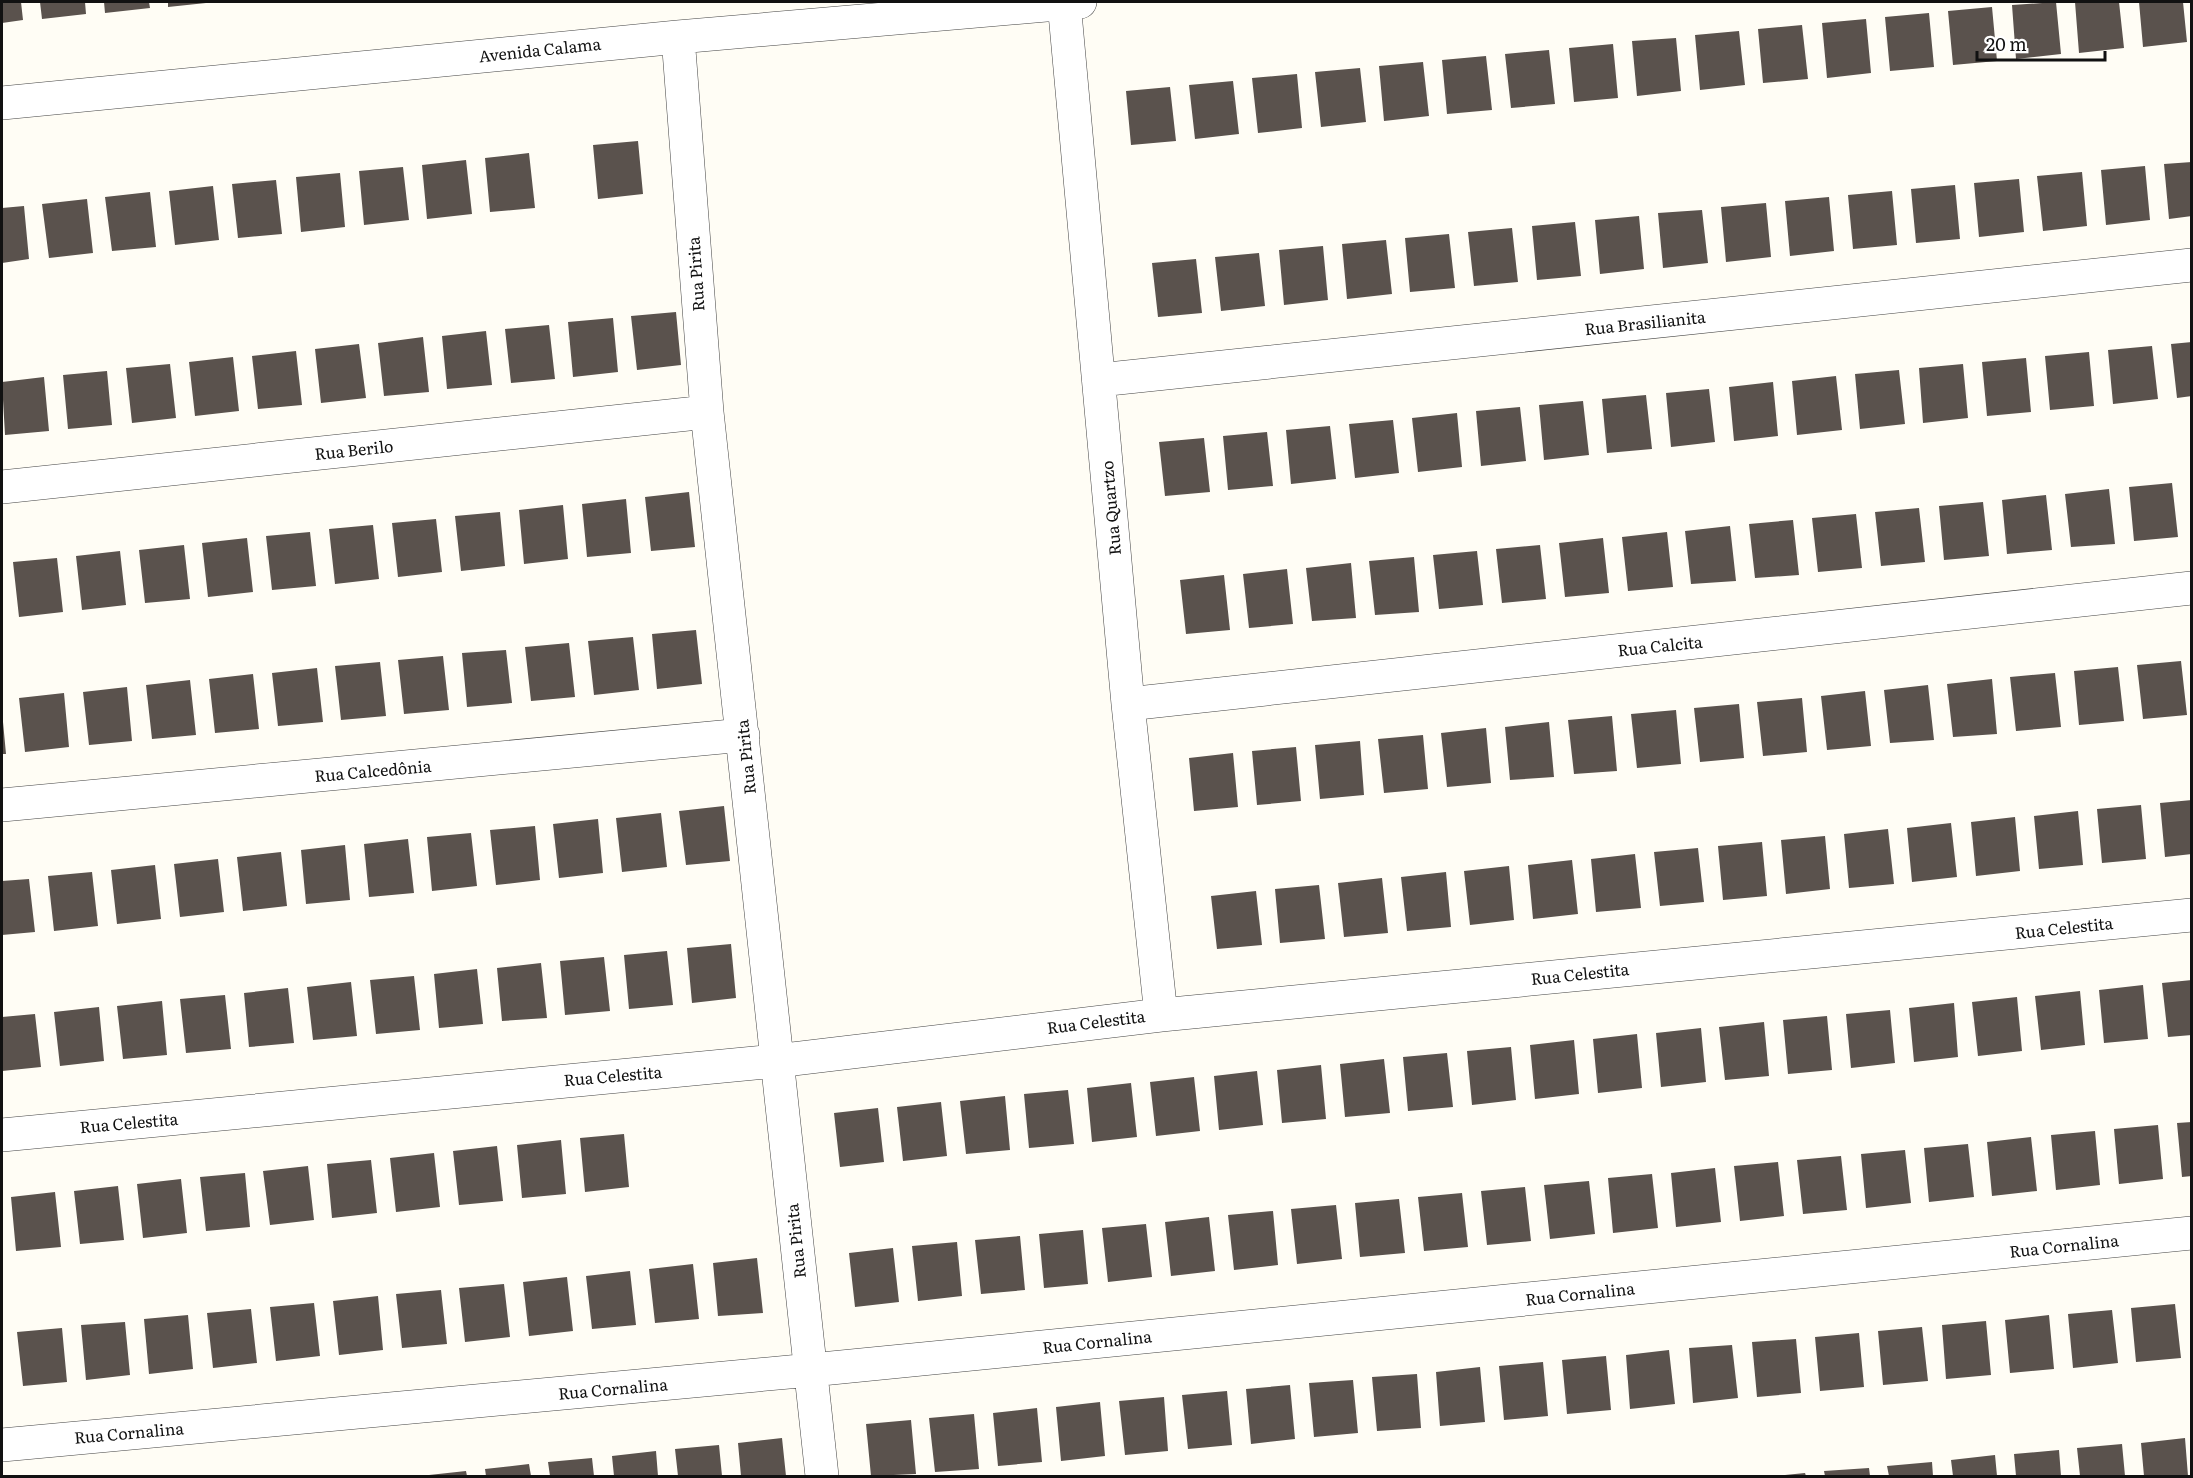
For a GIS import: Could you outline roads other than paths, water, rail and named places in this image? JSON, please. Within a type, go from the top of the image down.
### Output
[{"type":"street","name":"Avenida Calama","points":[[2,103],[678,37],[1070,2]]},
{"type":"street","name":"Rua Quartzo","points":[[1070,2],[1099,380],[1128,704],[1161,1014]]},
{"type":"street","name":"Rua Pirita","points":[[678,37],[707,412],[822,1476]]},
{"type":"street","name":"Rua Brasilianita","points":[[1099,380],[2192,265]]},
{"type":"street","name":"Rua Berilo","points":[[2,487],[707,412]]},
{"type":"street","name":"Rua Calcita","points":[[1128,704],[2192,588]]},
{"type":"street","name":"Rua Calcedônia","points":[[2,805],[743,735]]},
{"type":"street","name":"Rua Celestita","points":[[2,1135],[776,1061],[1161,1014],[2192,915]]},
{"type":"street","name":"Rua Cornalina","points":[[2,1445],[811,1370],[2192,1233]]}]
